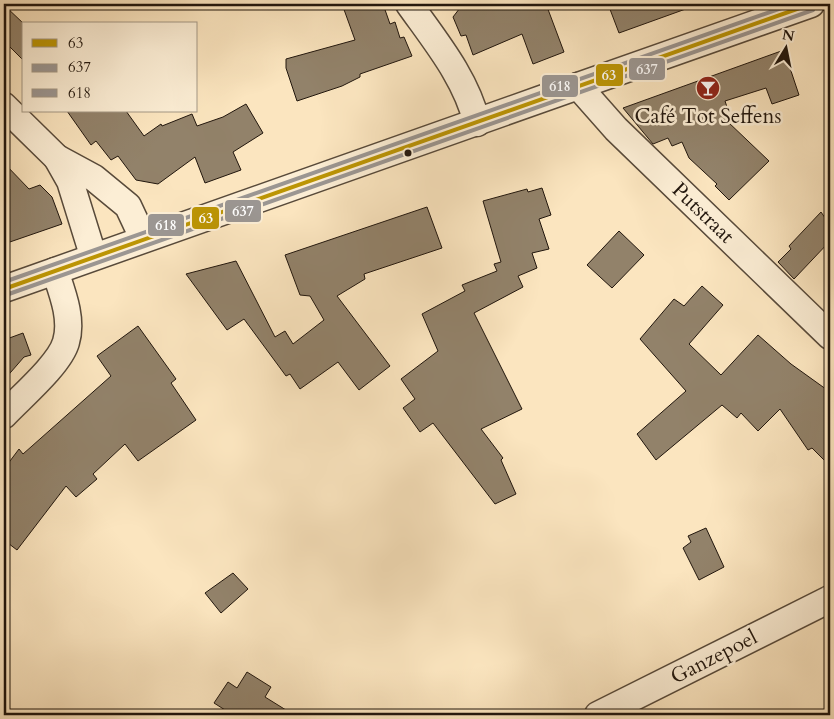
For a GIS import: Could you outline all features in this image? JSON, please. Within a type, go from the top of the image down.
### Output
[{"type":"street","points":[[409,4],[458,75],[472,102],[478,123]]},
{"type":"street","points":[[4,289],[143,238],[478,123],[812,4]]},
{"type":"street","name":"Putstraat","points":[[578,86],[616,129],[830,336]]},
{"type":"street","points":[[4,106],[58,158],[94,178],[128,206],[143,238]]},
{"type":"street","points":[[58,158],[70,181],[92,256]]},
{"type":"street","points":[[4,415],[62,355],[67,340],[68,320],[55,271]]},
{"type":"street","name":"Ganzepoel","points":[[598,715],[830,599]]},
{"type":"building","points":[[342,4],[383,4],[390,24],[395,22],[400,38],[404,37],[412,56],[360,74],[360,77],[342,86],[297,101],[286,68],[286,59],[355,40]]},
{"type":"building","points":[[463,4],[546,4],[564,52],[533,64],[522,34],[473,55],[466,35],[461,36],[453,17]]},
{"type":"building","points":[[608,4],[693,4],[694,6],[619,33]]},
{"type":"building","points":[[4,5],[22,22],[22,59],[4,41]]},
{"type":"building","points":[[784,50],[799,95],[772,104],[766,88],[725,101],[731,119],[727,121],[769,161],[729,200],[715,186],[717,184],[689,158],[682,142],[672,146],[668,138],[653,144],[623,108]]},
{"type":"building","points":[[246,104],[263,133],[233,152],[241,170],[205,183],[195,157],[158,184],[136,180],[118,156],[111,160],[96,141],[91,145],[68,112],[127,112],[144,136],[161,124],[162,126],[192,114],[197,126],[223,117]]},
{"type":"building","points":[[4,163],[29,189],[40,185],[52,197],[62,224],[4,244]]},
{"type":"building","points":[[542,188],[551,215],[539,219],[549,249],[532,253],[537,268],[518,276],[523,287],[474,313],[522,409],[481,429],[503,458],[501,460],[516,494],[495,504],[433,423],[420,432],[403,408],[415,399],[401,379],[438,351],[422,314],[465,291],[462,285],[497,271],[494,264],[501,262],[483,201],[527,189],[528,192]]},
{"type":"building","points":[[427,207],[442,248],[364,274],[365,279],[337,296],[390,366],[359,390],[338,362],[300,389],[290,374],[286,376],[244,319],[227,330],[186,274],[236,261],[275,337],[285,331],[293,344],[324,320],[310,296],[300,295],[285,255]]},
{"type":"building","points":[[821,212],[830,225],[830,241],[794,279],[778,262],[791,249],[789,246]]},
{"type":"building","points":[[619,231],[644,255],[612,288],[587,265]]},
{"type":"building","points":[[702,286],[723,305],[689,344],[721,375],[758,335],[791,364],[830,392],[830,466],[812,448],[808,450],[780,409],[758,431],[741,413],[737,418],[722,405],[656,460],[637,434],[686,391],[640,339],[674,299],[684,306]]},
{"type":"building","points":[[138,326],[176,379],[171,383],[196,420],[138,461],[125,444],[93,474],[97,479],[76,497],[66,486],[17,550],[4,540],[4,469],[19,449],[23,454],[111,376],[97,356]]},
{"type":"building","points":[[23,333],[31,355],[24,357],[4,380],[4,340]]},
{"type":"building","points":[[706,528],[724,567],[699,580],[683,548],[691,542],[688,536]]},
{"type":"building","points":[[233,573],[248,589],[221,613],[205,593]]},
{"type":"building","points":[[247,672],[271,687],[265,697],[294,715],[233,715],[214,703],[228,682],[237,688]]},
{"type":"transit line","name":"618","points":[[4,282],[793,4]]},
{"type":"transit line","name":"63","points":[[4,289],[811,4]]},
{"type":"transit line","name":"637","points":[[6,295],[813,10]]},
{"type":"place","name":"Café Tot Seffens","points":[[708,88]]}]
